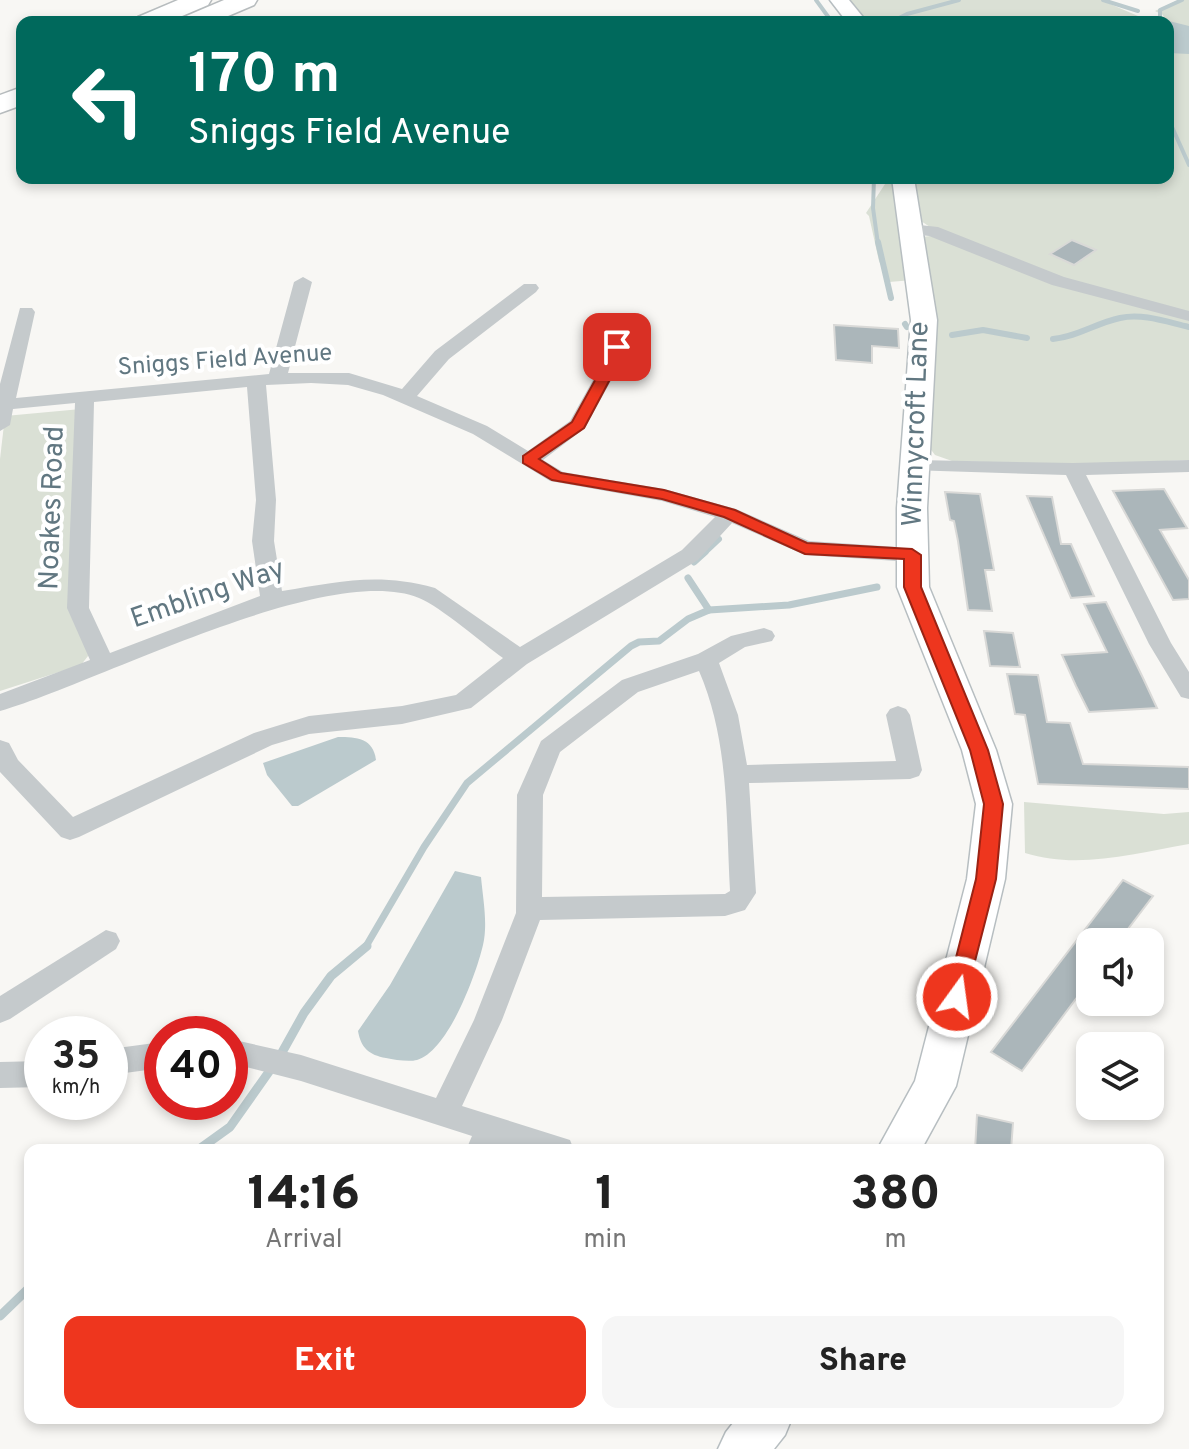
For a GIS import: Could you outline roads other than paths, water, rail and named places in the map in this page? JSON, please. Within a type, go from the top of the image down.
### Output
[{"type":"highway","points":[[161,16],[199,0]]},
{"type":"highway","points":[[207,16],[245,0]]},
{"type":"street","points":[[839,0],[852,16]]},
{"type":"street","name":"Winnycroft Lane","points":[[904,184],[924,320],[913,587],[979,750],[994,804],[986,879],[935,1086],[905,1137]]},
{"type":"street","points":[[910,229],[932,231],[1058,281],[1189,316]]},
{"type":"street","points":[[277,379],[303,282]]},
{"type":"street","points":[[406,397],[442,355],[530,288]]},
{"type":"street","points":[[1,411],[26,312]]},
{"type":"street","points":[[529,460],[578,424],[616,355],[617,347]]},
{"type":"street","name":"Sniggs Field Avenue","points":[[1,411],[85,397],[256,380],[349,379],[406,397],[480,430],[557,477],[664,495],[729,514],[805,548],[912,555]]},
{"type":"street","points":[[256,380],[266,500],[263,541],[272,600]]},
{"type":"street","name":"Noakes Road","points":[[85,397],[78,608],[103,663]]},
{"type":"street","points":[[916,466],[1073,469],[1189,466]]},
{"type":"street","points":[[1073,469],[1154,633],[1189,691]]},
{"type":"street","points":[[0,749],[9,766],[70,830],[263,739],[309,725],[402,715],[463,702],[519,658],[690,555],[729,514]]},
{"type":"street","name":"Embling Way","points":[[0,703],[272,600],[357,586],[393,585],[427,593],[519,658]]},
{"type":"street","points":[[444,1112],[488,1020],[529,913],[530,795],[550,747],[630,686],[706,660],[739,641],[764,636]]},
{"type":"street","points":[[529,913],[541,908],[725,905],[736,902],[743,893],[735,774],[726,708],[706,660]]},
{"type":"street","points":[[735,774],[910,770],[898,715]]},
{"type":"street","points":[[0,1011],[106,941]]},
{"type":"street","points":[[248,1054],[444,1112],[486,1138],[522,1144]]},
{"type":"street","points":[[0,1075],[24,1074]]},
{"type":"street","points":[[743,1449],[751,1424]]},
{"type":"street","points":[[743,1449],[763,1424]]},
{"type":"waterway","points":[[816,0],[828,16]]},
{"type":"waterway","points":[[903,16],[959,0]]},
{"type":"waterway","points":[[1103,0],[1138,11]]},
{"type":"waterway","points":[[1160,16],[1160,10],[1182,0]]},
{"type":"waterway","points":[[1174,131],[1189,165]]},
{"type":"waterway","points":[[874,184],[873,208],[878,244]]},
{"type":"waterway","points":[[878,242],[891,298]]},
{"type":"waterway","points":[[1053,339],[1129,317],[1189,327]]},
{"type":"waterway","points":[[952,335],[983,330],[1027,338]]},
{"type":"waterway","points":[[703,554],[719,539]]},
{"type":"waterway","points":[[694,562],[705,552]]},
{"type":"waterway","points":[[688,578],[709,610]]},
{"type":"waterway","points":[[709,610],[789,605],[877,587]]},
{"type":"waterway","points":[[365,947],[424,847],[467,783],[631,646],[639,642],[659,641],[688,619],[709,610]]},
{"type":"waterway","points":[[280,1056],[304,1013],[331,976],[365,947]]},
{"type":"waterway","points":[[206,1144],[230,1127],[273,1066]]},
{"type":"waterway","points":[[0,1316],[24,1293]]}]
